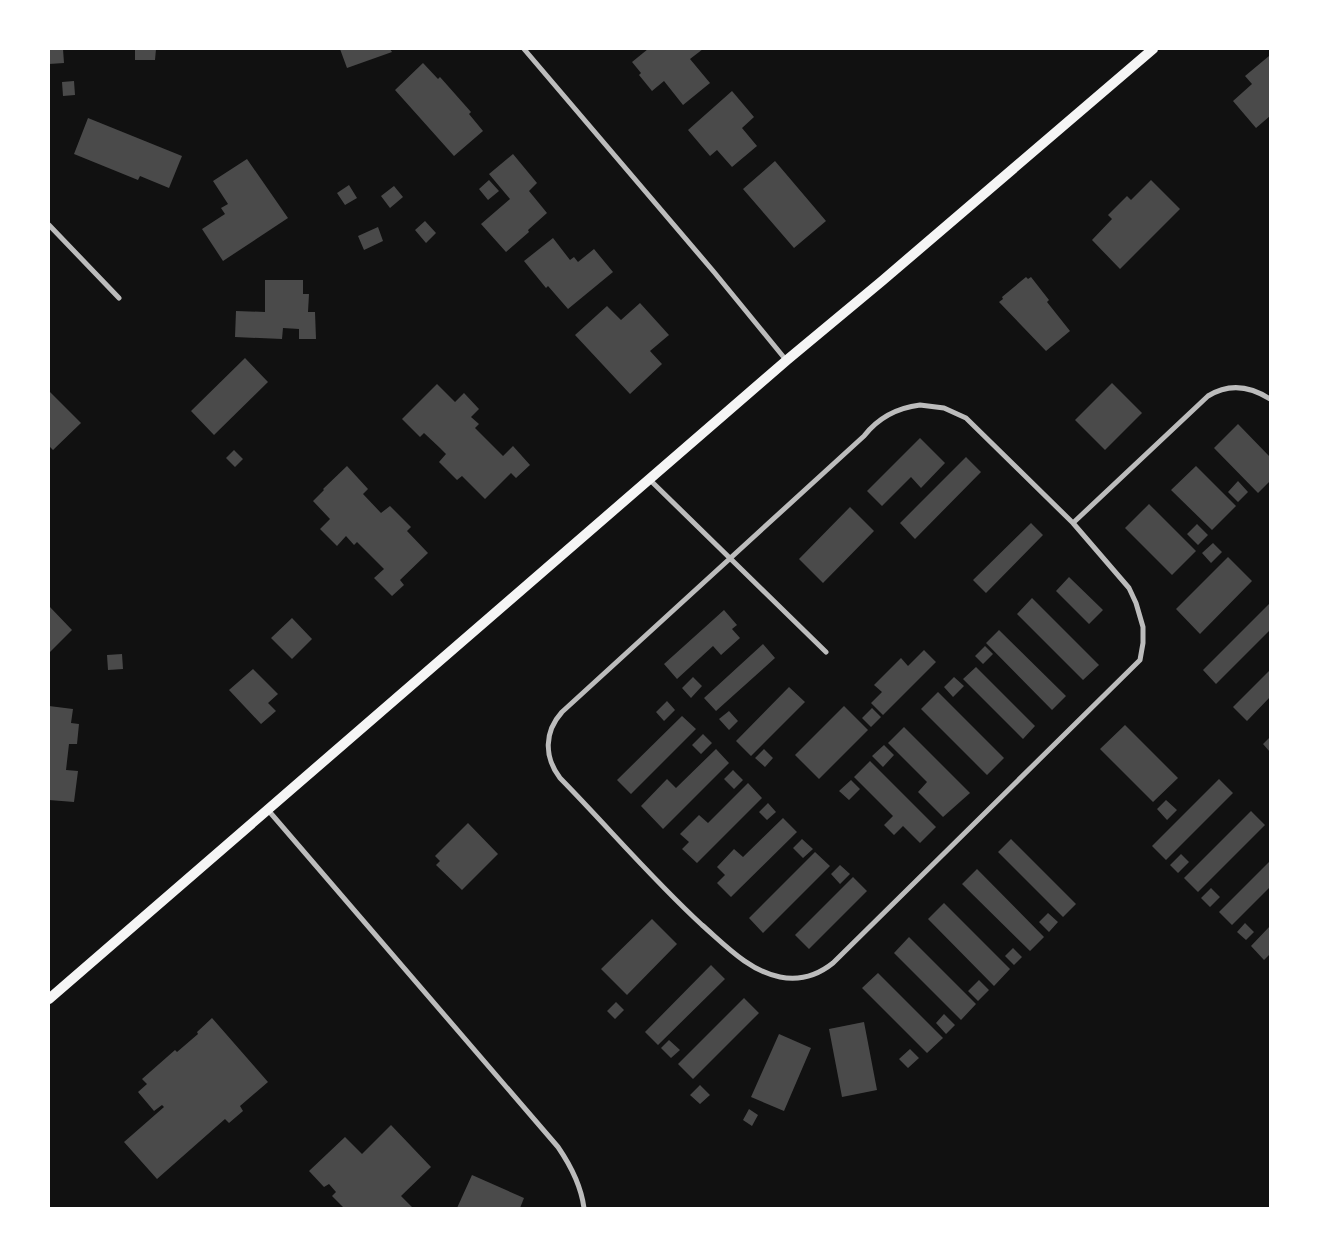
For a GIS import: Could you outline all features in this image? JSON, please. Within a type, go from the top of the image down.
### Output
[{"type":"main road","points":[[49,999],[787,360],[890,275],[1154,49]]},
{"type":"street","points":[[524,49],[787,360]]},
{"type":"street","points":[[49,225],[120,298]]},
{"type":"street","points":[[1073,523],[1208,396],[1230,387],[1239,387],[1254,390],[1270,399]]},
{"type":"street","points":[[920,405],[944,408],[966,418],[1073,523],[1133,595],[1142,626],[1143,643],[1140,660],[833,963],[820,972],[796,978],[780,977],[764,972],[731,951],[672,898],[560,778],[551,764],[548,748],[549,732],[557,717],[864,436],[875,423],[896,411],[920,405]]},
{"type":"street","points":[[650,480],[826,652]]},
{"type":"street","points":[[267,810],[558,1147],[578,1183],[584,1208]]},
{"type":"building","points":[[49,49],[63,49],[64,63],[49,64]]},
{"type":"building","points":[[135,49],[156,49],[155,60],[135,60]]},
{"type":"building","points":[[340,49],[390,49],[392,52],[347,68]]},
{"type":"building","points":[[648,49],[703,49],[690,59],[710,83],[683,105],[664,81],[652,91],[639,75],[641,73],[632,62]]},
{"type":"building","points":[[1269,56],[1270,116],[1256,128],[1233,101],[1252,84],[1245,76]]},
{"type":"building","points":[[423,63],[438,79],[440,77],[471,112],[469,114],[483,131],[454,156],[395,90]]},
{"type":"building","points":[[74,81],[75,95],[63,96],[62,82]]},
{"type":"building","points":[[732,91],[754,117],[742,128],[757,146],[732,167],[717,150],[710,156],[688,130]]},
{"type":"building","points":[[88,118],[182,156],[169,188],[140,176],[138,180],[74,154]]},
{"type":"building","points":[[513,154],[537,183],[529,191],[547,213],[506,252],[481,224],[510,199],[489,174]]},
{"type":"building","points":[[247,159],[288,218],[223,261],[202,229],[225,214],[221,208],[228,204],[213,181]]},
{"type":"building","points":[[775,161],[826,221],[794,248],[743,189]]},
{"type":"building","points":[[489,180],[499,191],[488,200],[479,189]]},
{"type":"building","points":[[1151,180],[1180,209],[1120,269],[1092,240],[1112,219],[1108,215],[1127,196],[1131,200]]},
{"type":"building","points":[[349,185],[357,198],[345,205],[337,193]]},
{"type":"building","points":[[394,186],[403,197],[390,208],[381,196]]},
{"type":"building","points":[[425,221],[436,233],[426,243],[415,230]]},
{"type":"building","points":[[378,227],[383,241],[364,250],[358,236]]},
{"type":"building","points":[[553,238],[570,260],[574,257],[578,262],[594,249],[613,272],[568,309],[548,286],[546,288],[524,261]]},
{"type":"building","points":[[1026,277],[1028,279],[1031,277],[1049,300],[1047,302],[1070,331],[1046,351],[999,302],[1003,299],[1002,297]]},
{"type":"building","points":[[265,280],[303,280],[303,294],[309,294],[308,312],[315,312],[316,339],[299,339],[299,329],[283,328],[282,339],[235,337],[236,311],[265,312]]},
{"type":"building","points":[[640,303],[669,335],[650,351],[662,364],[630,394],[575,335],[607,306],[621,320]]},
{"type":"building","points":[[245,358],[268,382],[214,435],[191,411]]},
{"type":"building","points":[[1112,383],[1142,413],[1105,450],[1075,420]]},
{"type":"building","points":[[437,384],[455,402],[464,393],[479,409],[471,417],[479,424],[475,428],[503,456],[513,446],[530,465],[516,478],[511,473],[485,499],[462,476],[457,480],[439,462],[446,454],[424,433],[420,437],[402,419]]},
{"type":"building","points":[[50,392],[81,423],[53,450],[49,446]]},
{"type":"building","points":[[1238,424],[1270,457],[1270,481],[1258,493],[1214,448]]},
{"type":"building","points":[[920,438],[945,463],[921,488],[911,477],[882,506],[867,491]]},
{"type":"building","points":[[234,450],[243,459],[235,467],[226,458]]},
{"type":"building","points":[[966,457],[981,472],[915,539],[900,523]]},
{"type":"building","points":[[347,466],[368,489],[363,494],[381,513],[390,506],[411,527],[407,531],[428,553],[400,580],[404,585],[392,596],[374,578],[384,569],[357,542],[354,545],[346,536],[337,546],[320,529],[330,519],[313,501]]},
{"type":"building","points":[[1196,466],[1236,506],[1212,530],[1171,490]]},
{"type":"building","points":[[1238,481],[1248,492],[1238,502],[1228,492]]},
{"type":"building","points":[[1149,504],[1196,551],[1172,575],[1125,528]]},
{"type":"building","points":[[850,507],[874,531],[823,583],[799,559]]},
{"type":"building","points":[[1031,523],[1043,535],[986,593],[973,580]]},
{"type":"building","points":[[1197,524],[1208,535],[1198,545],[1187,534]]},
{"type":"building","points":[[1213,543],[1222,552],[1211,563],[1202,553]]},
{"type":"building","points":[[1228,557],[1252,581],[1200,634],[1176,609]]},
{"type":"building","points":[[1069,577],[1103,610],[1089,624],[1056,591]]},
{"type":"building","points":[[1032,598],[1099,665],[1083,680],[1017,614]]},
{"type":"building","points":[[1270,603],[1270,630],[1216,684],[1203,670]]},
{"type":"building","points":[[49,606],[72,630],[49,653]]},
{"type":"building","points":[[724,610],[737,625],[732,629],[740,638],[721,655],[713,646],[677,679],[664,664]]},
{"type":"building","points":[[292,618],[312,639],[292,659],[271,638]]},
{"type":"building","points":[[999,630],[1066,696],[1052,710],[986,643]]},
{"type":"building","points":[[763,644],[775,658],[716,711],[704,698]]},
{"type":"building","points":[[985,646],[993,654],[983,664],[975,656]]},
{"type":"building","points":[[924,650],[936,662],[883,715],[871,703],[882,692],[874,685],[901,658],[908,666]]},
{"type":"building","points":[[122,654],[123,669],[108,670],[107,655]]},
{"type":"building","points":[[976,667],[1035,726],[1023,739],[963,679]]},
{"type":"building","points":[[253,669],[278,694],[268,703],[276,711],[261,724],[229,690]]},
{"type":"building","points":[[1270,670],[1270,697],[1247,721],[1233,707]]},
{"type":"building","points":[[693,677],[702,686],[691,698],[682,688]]},
{"type":"building","points":[[954,677],[964,686],[953,697],[944,687]]},
{"type":"building","points":[[789,687],[805,702],[751,756],[736,741]]},
{"type":"building","points":[[938,692],[1004,758],[987,775],[921,709]]},
{"type":"building","points":[[667,701],[675,710],[664,721],[656,712]]},
{"type":"building","points":[[49,706],[73,709],[71,723],[79,724],[77,744],[69,744],[66,770],[78,771],[74,802],[49,800]]},
{"type":"building","points":[[844,706],[868,730],[819,779],[795,755]]},
{"type":"building","points":[[872,708],[881,717],[871,727],[862,718]]},
{"type":"building","points":[[729,711],[738,721],[729,730],[719,719]]},
{"type":"building","points":[[682,716],[696,729],[631,794],[617,780]]},
{"type":"building","points":[[1125,725],[1178,778],[1153,802],[1100,749]]},
{"type":"building","points":[[904,727],[970,793],[943,817],[918,792],[927,782],[888,743]]},
{"type":"building","points":[[703,734],[712,743],[701,754],[692,745]]},
{"type":"building","points":[[1270,737],[1270,752],[1263,744]]},
{"type":"building","points":[[884,745],[894,755],[883,767],[872,756]]},
{"type":"building","points":[[716,749],[729,763],[663,829],[641,806],[667,779],[676,788]]},
{"type":"building","points":[[764,749],[773,758],[765,767],[755,758]]},
{"type":"building","points":[[870,761],[936,827],[920,843],[903,826],[894,835],[884,825],[893,816],[854,777]]},
{"type":"building","points":[[733,770],[743,780],[734,789],[724,779]]},
{"type":"building","points":[[1219,779],[1233,793],[1166,860],[1152,846]]},
{"type":"building","points":[[851,780],[860,789],[849,800],[839,791]]},
{"type":"building","points":[[748,783],[762,798],[697,863],[682,849],[689,842],[680,834],[699,815],[708,823]]},
{"type":"building","points":[[1166,800],[1177,810],[1167,820],[1157,809]]},
{"type":"building","points":[[768,803],[776,812],[767,820],[759,812]]},
{"type":"building","points":[[1251,811],[1265,825],[1198,892],[1184,878]]},
{"type":"building","points":[[783,818],[797,832],[731,897],[717,883],[725,875],[717,867],[734,849],[743,857]]},
{"type":"building","points":[[468,823],[498,854],[462,890],[436,865],[440,861],[435,856]]},
{"type":"building","points":[[802,839],[813,849],[803,858],[793,848]]},
{"type":"building","points":[[1011,839],[1076,904],[1063,917],[998,852]]},
{"type":"building","points":[[815,852],[830,866],[763,933],[749,918]]},
{"type":"building","points":[[1181,854],[1189,862],[1178,873],[1170,865]]},
{"type":"building","points":[[1270,861],[1270,887],[1232,925],[1219,912]]},
{"type":"building","points":[[840,865],[850,874],[840,884],[831,874]]},
{"type":"building","points":[[977,869],[1044,937],[1030,951],[962,884]]},
{"type":"building","points":[[853,877],[867,891],[809,949],[795,935]]},
{"type":"building","points":[[1211,888],[1220,897],[1210,907],[1201,898]]},
{"type":"building","points":[[944,903],[1010,969],[994,986],[928,919]]},
{"type":"building","points":[[1048,913],[1058,922],[1049,932],[1039,922]]},
{"type":"building","points":[[652,919],[677,944],[627,995],[601,969]]},
{"type":"building","points":[[1245,923],[1254,932],[1246,940],[1237,932]]},
{"type":"building","points":[[1270,926],[1270,954],[1264,960],[1251,946]]},
{"type":"building","points":[[909,937],[976,1004],[961,1020],[894,953]]},
{"type":"building","points":[[1013,948],[1022,957],[1014,965],[1005,956]]},
{"type":"building","points":[[711,965],[725,979],[658,1045],[645,1032]]},
{"type":"building","points":[[878,973],[943,1038],[927,1053],[862,988]]},
{"type":"building","points":[[979,980],[989,990],[978,1001],[968,991]]},
{"type":"building","points":[[744,998],[759,1013],[693,1079],[678,1064]]},
{"type":"building","points":[[616,1002],[624,1010],[615,1019],[607,1011]]},
{"type":"building","points":[[944,1014],[955,1025],[946,1034],[936,1023]]},
{"type":"building","points":[[212,1018],[268,1082],[240,1106],[243,1111],[229,1123],[225,1119],[157,1179],[124,1142],[164,1107],[162,1105],[154,1111],[138,1092],[147,1084],[142,1079],[175,1050],[177,1052],[198,1034],[197,1032]]},
{"type":"building","points":[[864,1022],[877,1090],[842,1097],[829,1029]]},
{"type":"building","points":[[779,1034],[811,1048],[784,1111],[751,1097]]},
{"type":"building","points":[[669,1040],[680,1050],[671,1058],[661,1048]]},
{"type":"building","points":[[910,1049],[919,1058],[908,1068],[899,1059]]},
{"type":"building","points":[[700,1085],[710,1095],[700,1104],[690,1095]]},
{"type":"building","points":[[749,1109],[758,1115],[752,1126],[743,1120]]},
{"type":"building","points":[[391,1125],[431,1167],[401,1196],[413,1208],[344,1208],[332,1196],[336,1192],[329,1184],[324,1187],[309,1171],[345,1137],[362,1154]]},
{"type":"building","points":[[472,1175],[524,1198],[520,1208],[457,1208]]}]
